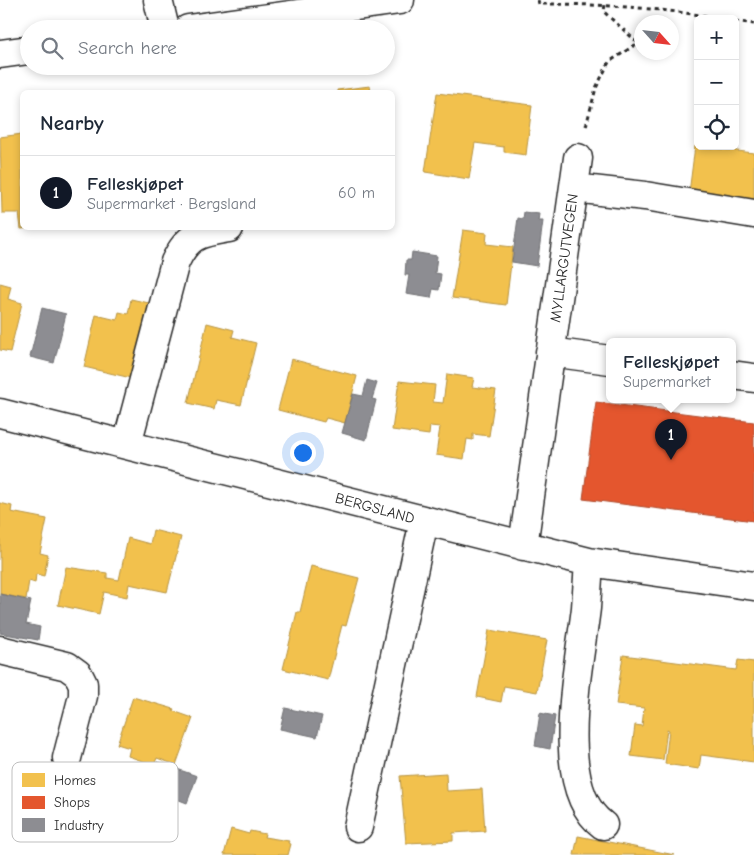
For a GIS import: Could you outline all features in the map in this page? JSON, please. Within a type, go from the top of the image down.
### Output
[{"type":"street","points":[[158,0],[163,20]]},
{"type":"street","points":[[254,20],[400,0]]},
{"type":"street","points":[[0,54],[20,51]]},
{"type":"street","name":"MYLLARGUTVEGEN","points":[[523,546],[578,158]]},
{"type":"street","points":[[574,188],[645,196],[754,214]]},
{"type":"street","points":[[128,444],[179,254],[183,245],[197,234],[218,230]]},
{"type":"street","points":[[550,352],[606,359]]},
{"type":"street","points":[[736,376],[754,378]]},
{"type":"street","name":"BERGSLAND","points":[[0,412],[589,562],[754,586]]},
{"type":"street","points":[[358,827],[424,521]]},
{"type":"street","points":[[589,562],[586,609],[573,691],[573,735],[576,770],[582,794],[588,810],[603,824]]},
{"type":"street","points":[[0,650],[68,666],[78,674],[82,684],[83,696],[67,758]]},
{"type":"path","points":[[538,0],[539,4],[605,4],[681,11],[702,15]]},
{"type":"path","points":[[578,158],[596,88],[609,62],[638,43],[604,12],[605,4]]},
{"type":"path","points":[[739,22],[754,24]]},
{"type":"building: Homes","points":[[370,86],[371,90],[337,90]]},
{"type":"building: Homes","points":[[437,93],[532,105],[526,155],[504,152],[504,147],[475,143],[469,179],[425,172]]},
{"type":"building: Homes","points":[[20,134],[20,221],[19,213],[2,213],[0,137]]},
{"type":"building: Homes","points":[[694,150],[729,150],[754,153],[754,201],[689,193]]},
{"type":"building: Homes","points":[[463,230],[487,233],[486,244],[513,247],[506,305],[452,298]]},
{"type":"building: Homes","points":[[0,283],[11,286],[8,299],[22,303],[10,352],[0,350]]},
{"type":"building: Homes","points":[[131,299],[149,303],[131,378],[84,367],[96,315],[117,320],[119,312],[128,314]]},
{"type":"building: Homes","points":[[207,323],[234,330],[232,337],[256,343],[241,405],[216,400],[214,409],[188,403]]},
{"type":"building: Homes","points":[[291,359],[357,376],[345,423],[326,418],[324,422],[278,410]]},
{"type":"building: Homes","points":[[447,374],[474,378],[472,387],[496,390],[489,436],[473,434],[473,440],[467,439],[464,459],[436,455],[440,427],[430,426],[429,435],[392,430],[399,381],[435,385],[433,402],[443,403]]},
{"type":"building: Homes","points":[[0,503],[12,506],[11,512],[47,519],[40,553],[48,555],[44,576],[36,574],[35,583],[29,581],[26,599],[0,594]]},
{"type":"building: Homes","points":[[153,530],[181,537],[167,592],[129,584],[127,597],[104,592],[99,614],[58,605],[66,567],[107,573],[107,578],[119,580],[128,538],[150,544]]},
{"type":"building: Homes","points":[[311,566],[359,578],[346,626],[342,625],[328,680],[283,669]]},
{"type":"building: Homes","points":[[489,630],[547,640],[537,692],[504,686],[501,702],[477,697]]},
{"type":"building: Homes","points":[[623,655],[736,670],[738,660],[754,662],[754,762],[701,755],[699,769],[665,764],[669,730],[667,729],[663,760],[631,756],[635,725],[642,726],[644,708],[616,705]]},
{"type":"building: Homes","points":[[133,697],[174,709],[173,711],[193,718],[177,762],[168,762],[157,758],[155,762],[145,762],[128,756],[130,748],[117,744]]},
{"type":"building: Homes","points":[[446,773],[447,791],[482,789],[485,831],[453,833],[453,841],[406,843],[400,776]]},
{"type":"building: Homes","points":[[231,829],[249,834],[250,831],[265,834],[264,837],[289,841],[288,843],[291,844],[288,855],[224,855]]},
{"type":"building: Homes","points":[[578,836],[675,855],[574,855]]},
{"type":"building: Shops","points":[[596,402],[754,422],[754,521],[583,499]]},
{"type":"building: Industry","points":[[524,212],[539,214],[538,221],[543,221],[537,266],[512,262],[518,218],[523,219]]},
{"type":"building: Industry","points":[[412,252],[437,256],[435,273],[441,274],[439,290],[433,289],[431,298],[406,294],[409,275],[405,275],[406,260],[411,260]]},
{"type":"building: Industry","points":[[42,308],[66,314],[54,363],[30,357]]},
{"type":"building: Industry","points":[[367,380],[377,383],[372,399],[376,400],[366,440],[342,433],[353,394],[363,396]]},
{"type":"building: Industry","points":[[0,594],[31,601],[26,624],[40,627],[38,640],[0,633]]},
{"type":"building: Industry","points":[[285,708],[322,716],[317,737],[280,729]]},
{"type":"building: Industry","points":[[540,713],[555,716],[550,749],[535,746]]},
{"type":"building: Industry","points":[[178,769],[197,776],[187,803],[178,800]]},
{"type":"place","name":"Felleskjøpet","points":[[671,460]]}]
